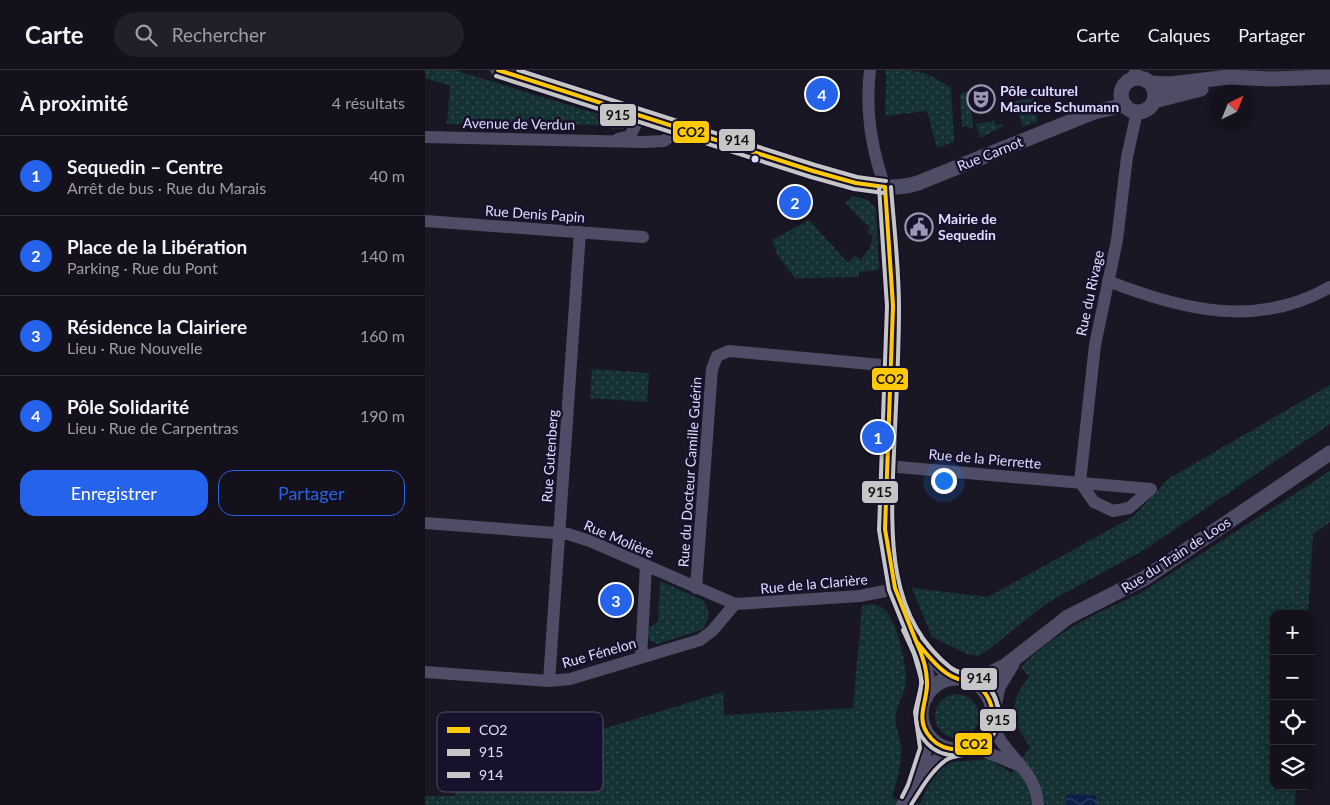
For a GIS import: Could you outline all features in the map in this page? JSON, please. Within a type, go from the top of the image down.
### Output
[{"type":"street","name":"Rue Carnot","points":[[497,70],[837,178],[885,187],[900,187],[918,183],[1094,112],[1128,102]]},
{"type":"street","points":[[870,70],[867,107],[869,129],[885,187],[893,306],[886,544],[895,589],[916,641],[927,676],[921,712],[926,748],[914,788]]},
{"type":"street","points":[[1271,79],[1186,92],[1154,101],[1147,109],[1128,102],[1127,82],[1140,77],[1170,84],[1229,77],[1271,79],[1330,77]]},
{"type":"street","points":[[1140,77],[1155,91],[1154,101]]},
{"type":"street","name":"Rue du Rivage","points":[[1080,482],[1092,362],[1117,240],[1127,157],[1128,102]]},
{"type":"street","points":[[613,140],[629,136],[640,116]]},
{"type":"street","name":"Avenue de Verdun","points":[[425,137],[664,140],[680,129]]},
{"type":"street","name":"Rue Denis Papin","points":[[425,220],[643,237]]},
{"type":"street","name":"Rue Gutenberg","points":[[549,681],[580,232]]},
{"type":"street","points":[[1108,280],[1173,303],[1240,313],[1287,305],[1330,286]]},
{"type":"street","name":"Rue du Docteur Camille Guérin","points":[[696,588],[712,369],[717,356],[729,352],[892,366]]},
{"type":"street","name":"Rue du Train de Loos","points":[[963,680],[994,672],[1020,655],[1068,617],[1145,578],[1330,453]]},
{"type":"street","name":"Rue de la Pierrette","points":[[887,466],[1107,484],[1151,489],[1129,508],[1113,511],[1094,502],[1080,482]]},
{"type":"street","name":"Rue Molière","points":[[425,523],[559,533],[589,541],[735,604]]},
{"type":"street","points":[[641,657],[646,566]]},
{"type":"street","name":"Rue de la Clarière","points":[[735,604],[860,596],[895,589]]},
{"type":"street","name":"Rue Fénelon","points":[[425,672],[549,681],[570,679],[705,637],[735,604]]},
{"type":"street","points":[[916,641],[941,667],[963,680],[978,686],[987,696],[997,736],[1033,781],[1038,805]]},
{"type":"street","name":"Rue du Train de Loos","points":[[992,718],[998,687],[1020,655]]},
{"type":"street","points":[[925,697],[941,682],[963,680]]},
{"type":"street","points":[[904,805],[924,775],[958,750],[972,746],[983,738],[992,718]]},
{"type":"street","points":[[924,729],[933,741],[958,750],[989,752],[1022,767]]},
{"type":"green space","points":[[425,70],[454,70],[621,121],[624,124],[623,129],[613,129],[606,125],[447,124],[450,86],[425,78]]},
{"type":"green space","points":[[886,70],[920,72],[951,88],[954,142],[937,148],[927,111],[885,116]]},
{"type":"green space","points":[[969,91],[973,124],[972,128],[969,129],[968,126],[962,127],[960,94]]},
{"type":"green space","points":[[1033,98],[1038,121],[1023,127],[1015,101]]},
{"type":"green space","points":[[994,119],[996,125],[1003,124],[1003,126],[980,138],[976,124],[992,122]]},
{"type":"green space","points":[[854,196],[868,200],[876,208],[879,270],[859,272],[859,277],[795,278],[778,256],[772,240],[809,220],[848,263],[855,256],[861,260],[869,249],[873,236],[868,233],[869,227],[845,203]]},
{"type":"green space","points":[[592,369],[649,373],[647,402],[590,398]]},
{"type":"green space","points":[[1330,385],[1330,424],[1144,550],[1047,603],[988,650],[978,656],[967,654],[932,637],[912,588],[988,597],[1134,516],[1168,479]]},
{"type":"green space","points":[[1330,471],[1330,522],[1313,534],[1308,610],[1270,610],[1270,790],[1296,790],[1295,805],[425,805],[425,796],[455,796],[455,792],[603,792],[603,729],[723,692],[724,715],[853,708],[862,606],[869,605],[881,607],[891,619],[896,629],[906,674],[905,686],[896,713],[897,729],[901,744],[901,760],[892,798],[920,804],[938,763],[989,759],[1011,773],[1030,747],[1019,729],[1014,712],[1017,696],[1029,677],[1021,667],[1076,624],[1139,594]]},
{"type":"green space","points":[[660,581],[703,600],[707,608],[708,619],[701,630],[658,644],[650,641],[646,630],[658,622]]},
{"type":"green space","points":[[953,694],[961,694],[973,700],[979,716],[973,732],[961,738],[953,738],[941,732],[935,720],[935,712],[941,700]]},
{"type":"water","points":[[1067,794],[1096,796],[1096,805],[1066,805]]},
{"type":"transit line","name":"CO2","points":[[498,70],[813,171],[856,183],[885,187]]},
{"type":"transit line","name":"914","points":[[518,70],[815,165],[857,177],[886,181]]},
{"type":"transit line","name":"915","points":[[496,76],[811,177],[854,189],[884,193]]},
{"type":"transit line","name":"915","points":[[879,187],[887,306],[879,530],[889,590],[910,642]]},
{"type":"transit line","name":"CO2","points":[[885,187],[893,306],[885,529],[895,588],[916,641]]},
{"type":"transit line","name":"914","points":[[891,187],[899,308],[892,510],[896,568],[903,597],[913,623],[929,647],[951,668],[983,681],[990,689],[998,708],[996,728],[984,746],[975,752],[953,757],[941,764],[931,775],[911,805]]},
{"type":"transit line","name":"914","points":[[902,797],[920,748],[915,712],[922,682],[914,654],[903,630]]},
{"type":"transit line","name":"915","points":[[911,645],[921,675],[916,718],[918,730],[922,737],[934,749],[948,755],[963,755],[977,750],[989,740],[996,728],[999,713],[994,696],[981,680],[960,673],[945,664],[922,638]]},
{"type":"transit line","name":"CO2","points":[[916,641],[946,673],[975,685],[987,696],[992,710],[991,724],[985,735],[975,743],[963,748],[950,749],[938,744],[927,733],[922,714],[927,689],[927,677],[924,661],[916,641]]},
{"type":"place","name":"Pôle Solidarité","points":[[822,94]]},
{"type":"place","name":"Pôle culturel Maurice Schumann","points":[[981,99]]},
{"type":"place","name":"Place de la Libération","points":[[795,202]]},
{"type":"place","name":"Mairie de Sequedin","points":[[919,227]]},
{"type":"place","name":"Sequedin – Centre","points":[[878,437]]},
{"type":"place","name":"Résidence la Clairiere","points":[[616,600]]}]
